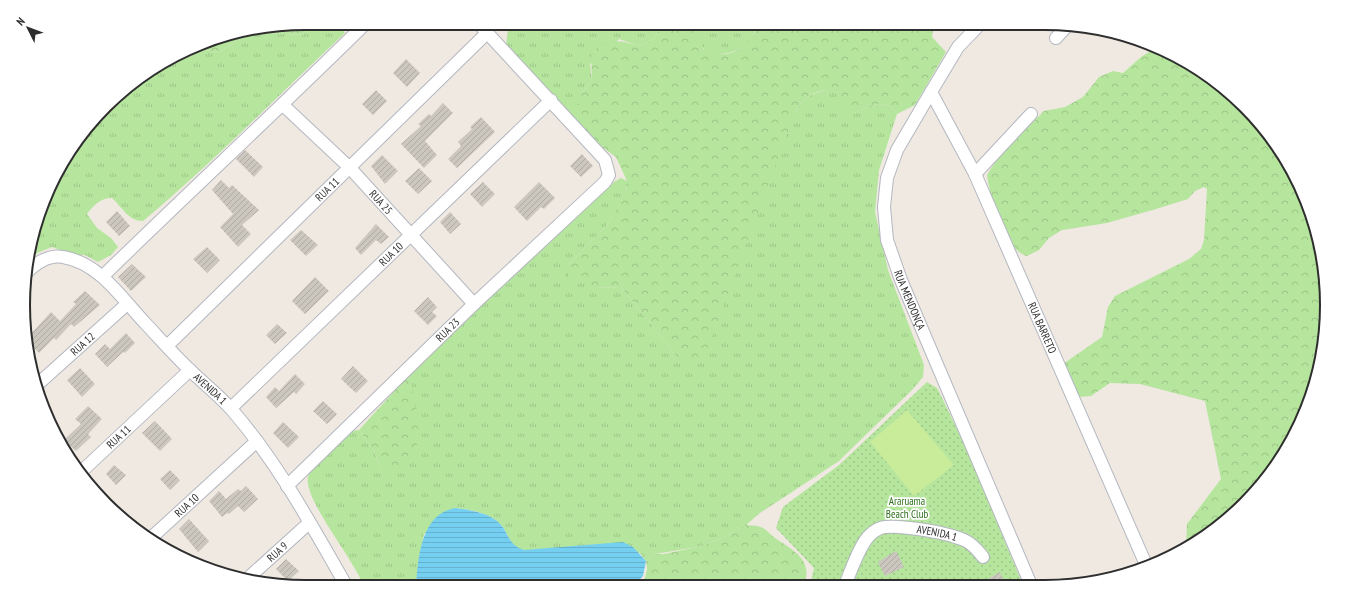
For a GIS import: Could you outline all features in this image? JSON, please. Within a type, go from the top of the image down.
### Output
[{"type":"street","points":[[103,276],[195,186],[284,105],[359,30]]},
{"type":"street","points":[[484,30],[550,100]]},
{"type":"street","name":"RUA MENDONÇA","points":[[975,30],[958,48],[897,150],[887,178],[884,207],[887,240],[901,280],[1029,580]]},
{"type":"street","points":[[1056,38],[1062,31]]},
{"type":"street","name":"RUA 11","points":[[167,346],[487,33]]},
{"type":"street","name":"RUA BARRETO","points":[[931,92],[975,174],[1144,561]]},
{"type":"street","name":"RUA 23","points":[[287,486],[474,304],[605,182],[609,175],[605,160],[550,100]]},
{"type":"street","name":"RUA 10","points":[[231,408],[550,100]]},
{"type":"street","name":"RUA 25","points":[[284,105],[350,168],[474,304]]},
{"type":"street","points":[[975,174],[1031,114]]},
{"type":"street","name":"AVENIDA 1","points":[[32,267],[50,257],[64,257],[81,263],[103,276],[127,304],[190,370],[231,408],[257,440],[287,486],[343,580]]},
{"type":"street","name":"RUA 12","points":[[41,381],[127,304]]},
{"type":"street","name":"RUA 11","points":[[84,469],[190,370]]},
{"type":"street","name":"RUA 10","points":[[154,535],[257,440]]},
{"type":"street","name":"RUA 9","points":[[251,575],[309,523]]},
{"type":"street","name":"AVENIDA 1","points":[[848,580],[857,558],[871,534],[884,527],[898,527],[932,532],[965,540],[974,546],[984,557]]},
{"type":"green space","points":[[307,30],[343,30],[345,33],[220,152],[143,221],[133,219],[112,198],[104,199],[92,208],[87,214],[97,228],[111,238],[118,247],[111,255],[98,262],[85,255],[74,255],[52,247],[34,255],[39,234],[51,200],[67,167],[76,152],[98,124],[124,98],[152,76],[183,58],[205,49],[220,52],[244,37],[264,33],[303,35]]},
{"type":"green space","points":[[307,30],[303,35],[264,33]]},
{"type":"green space","points":[[508,30],[659,30],[655,38],[639,46],[619,39],[590,64],[592,80],[582,93],[578,123],[532,72],[506,46]]},
{"type":"green space","points":[[659,30],[695,30],[701,40],[703,49],[714,53],[723,54],[737,50],[749,39],[756,30],[933,30],[932,37],[946,52],[915,105],[897,114],[893,109],[883,104],[872,105],[855,113],[839,106],[839,93],[832,91],[820,91],[814,93],[800,105],[796,110],[706,353],[700,360],[694,362],[678,358],[621,287],[595,288],[568,278],[566,272],[568,265],[607,225],[626,194],[627,181],[616,157],[595,142],[578,123],[575,110],[582,93],[592,80],[591,55],[596,49],[607,42],[619,41],[639,46],[655,38]]},
{"type":"green space","points":[[693,30],[756,30],[748,41],[739,49],[727,53],[717,54],[703,48]]},
{"type":"green space","points":[[244,37],[220,52],[204,50],[234,39]]},
{"type":"green space","points":[[1150,51],[1167,58],[1198,76],[1226,98],[1252,124],[1274,152],[1292,183],[1311,234],[1318,269],[1320,305],[1318,341],[1311,376],[1292,427],[1274,458],[1252,486],[1226,512],[1198,534],[1186,541],[1187,524],[1221,479],[1205,401],[1140,384],[1110,383],[1091,396],[1079,397],[1070,387],[1063,364],[1102,337],[1108,307],[1115,296],[1189,259],[1201,249],[1204,240],[1207,189],[1204,187],[1195,191],[1188,199],[1107,223],[1062,230],[1049,238],[1039,250],[1027,256],[1019,252],[1011,244],[999,222],[991,196],[987,175],[998,157],[1044,111],[1065,107],[1083,97],[1099,77],[1113,71],[1123,73],[1141,57]]},
{"type":"green space","points":[[832,90],[839,93],[855,113],[872,105],[883,104],[893,109],[897,114],[879,170],[875,212],[888,270],[924,365],[923,377],[912,390],[839,461],[760,513],[746,525],[720,539],[697,547],[655,554],[646,561],[640,553],[568,549],[523,550],[514,546],[497,521],[474,511],[456,508],[424,534],[416,580],[361,580],[321,515],[309,487],[308,477],[310,471],[326,452],[351,431],[359,430],[374,451],[380,467],[413,402],[409,375],[462,323],[614,182],[621,178],[627,181],[626,195],[607,225],[568,265],[595,288],[621,287],[678,358],[796,110],[807,98],[815,93]]},
{"type":"green space","points":[[409,375],[421,431],[413,461],[392,470],[380,467],[374,451],[359,430]]},
{"type":"green space","name":"Araruama Beach Club","points":[[927,382],[937,388],[967,450],[1021,580],[811,580],[814,568],[776,528],[783,507],[839,465]]},
{"type":"green space","points":[[907,410],[954,465],[914,496],[870,442]]},
{"type":"green space","points":[[746,525],[758,526],[765,529],[773,537],[797,553],[801,558],[806,570],[805,580],[644,580],[647,569],[646,561],[655,554],[664,554],[697,547],[720,539]]},
{"type":"water","points":[[456,508],[487,515],[502,526],[510,540],[516,546],[524,550],[623,542],[633,547],[646,561],[643,576],[639,580],[417,580],[420,550],[428,527],[435,518],[444,512]]},
{"type":"building","points":[[406,59],[420,73],[407,87],[393,73]]},
{"type":"building","points":[[376,90],[387,101],[373,115],[362,104]]},
{"type":"building","points":[[443,103],[453,113],[425,141],[437,155],[424,168],[401,144],[421,126],[418,124],[429,114],[431,116]]},
{"type":"building","points":[[481,117],[495,132],[457,168],[448,159],[461,146],[458,142],[472,129],[470,127]]},
{"type":"building","points":[[245,150],[263,167],[254,177],[236,159]]},
{"type":"building","points":[[582,154],[593,166],[581,177],[570,166]]},
{"type":"building","points":[[382,155],[398,171],[385,184],[371,166]]},
{"type":"building","points":[[419,168],[432,181],[418,194],[405,181]]},
{"type":"building","points":[[221,180],[229,188],[232,185],[259,210],[242,225],[251,234],[238,247],[220,227],[233,214],[212,190]]},
{"type":"building","points":[[483,182],[495,194],[482,207],[470,194]]},
{"type":"building","points":[[539,182],[555,198],[544,209],[541,207],[527,221],[514,207]]},
{"type":"building","points":[[117,211],[130,226],[119,236],[106,222]]},
{"type":"building","points":[[450,212],[461,224],[450,234],[440,222]]},
{"type":"building","points":[[376,224],[389,237],[381,244],[376,240],[361,255],[355,248]]},
{"type":"building","points":[[301,230],[318,245],[306,256],[290,240]]},
{"type":"building","points":[[207,247],[220,260],[207,273],[193,259]]},
{"type":"building","points":[[132,264],[146,277],[131,291],[118,277]]},
{"type":"building","points":[[315,277],[329,291],[305,314],[292,301]]},
{"type":"building","points":[[85,291],[100,305],[74,327],[71,324],[56,340],[54,338],[39,353],[33,346],[32,333],[51,312],[60,321],[76,304],[73,302]]},
{"type":"building","points":[[428,297],[437,307],[432,312],[437,316],[428,325],[414,311]]},
{"type":"building","points":[[277,324],[287,333],[275,344],[266,335]]},
{"type":"building","points":[[126,333],[135,343],[107,367],[95,354],[105,344],[110,349]]},
{"type":"building","points":[[353,366],[368,381],[356,393],[341,379]]},
{"type":"building","points":[[80,368],[95,384],[82,397],[67,380]]},
{"type":"building","points":[[295,374],[305,384],[296,394],[294,392],[276,408],[266,397],[275,387],[279,391]]},
{"type":"building","points":[[323,401],[337,414],[327,424],[313,411]]},
{"type":"building","points":[[88,406],[102,419],[88,434],[91,437],[76,451],[65,439],[81,424],[75,419]]},
{"type":"building","points":[[155,421],[172,439],[160,451],[142,433]]},
{"type":"building","points":[[283,422],[299,437],[288,448],[273,433]]},
{"type":"building","points":[[114,465],[126,475],[116,485],[106,474]]},
{"type":"building","points":[[170,470],[180,480],[170,490],[160,479]]},
{"type":"building","points":[[246,486],[258,499],[244,512],[238,506],[229,514],[227,513],[222,517],[209,501],[219,491],[226,499],[238,489],[241,491]]},
{"type":"building","points":[[189,519],[209,541],[198,552],[179,529]]},
{"type":"building","points":[[896,551],[904,567],[885,576],[878,562]]},
{"type":"building","points":[[286,559],[299,571],[290,579],[286,579],[276,569]]},
{"type":"building","points":[[1000,572],[1003,580],[986,580]]}]
